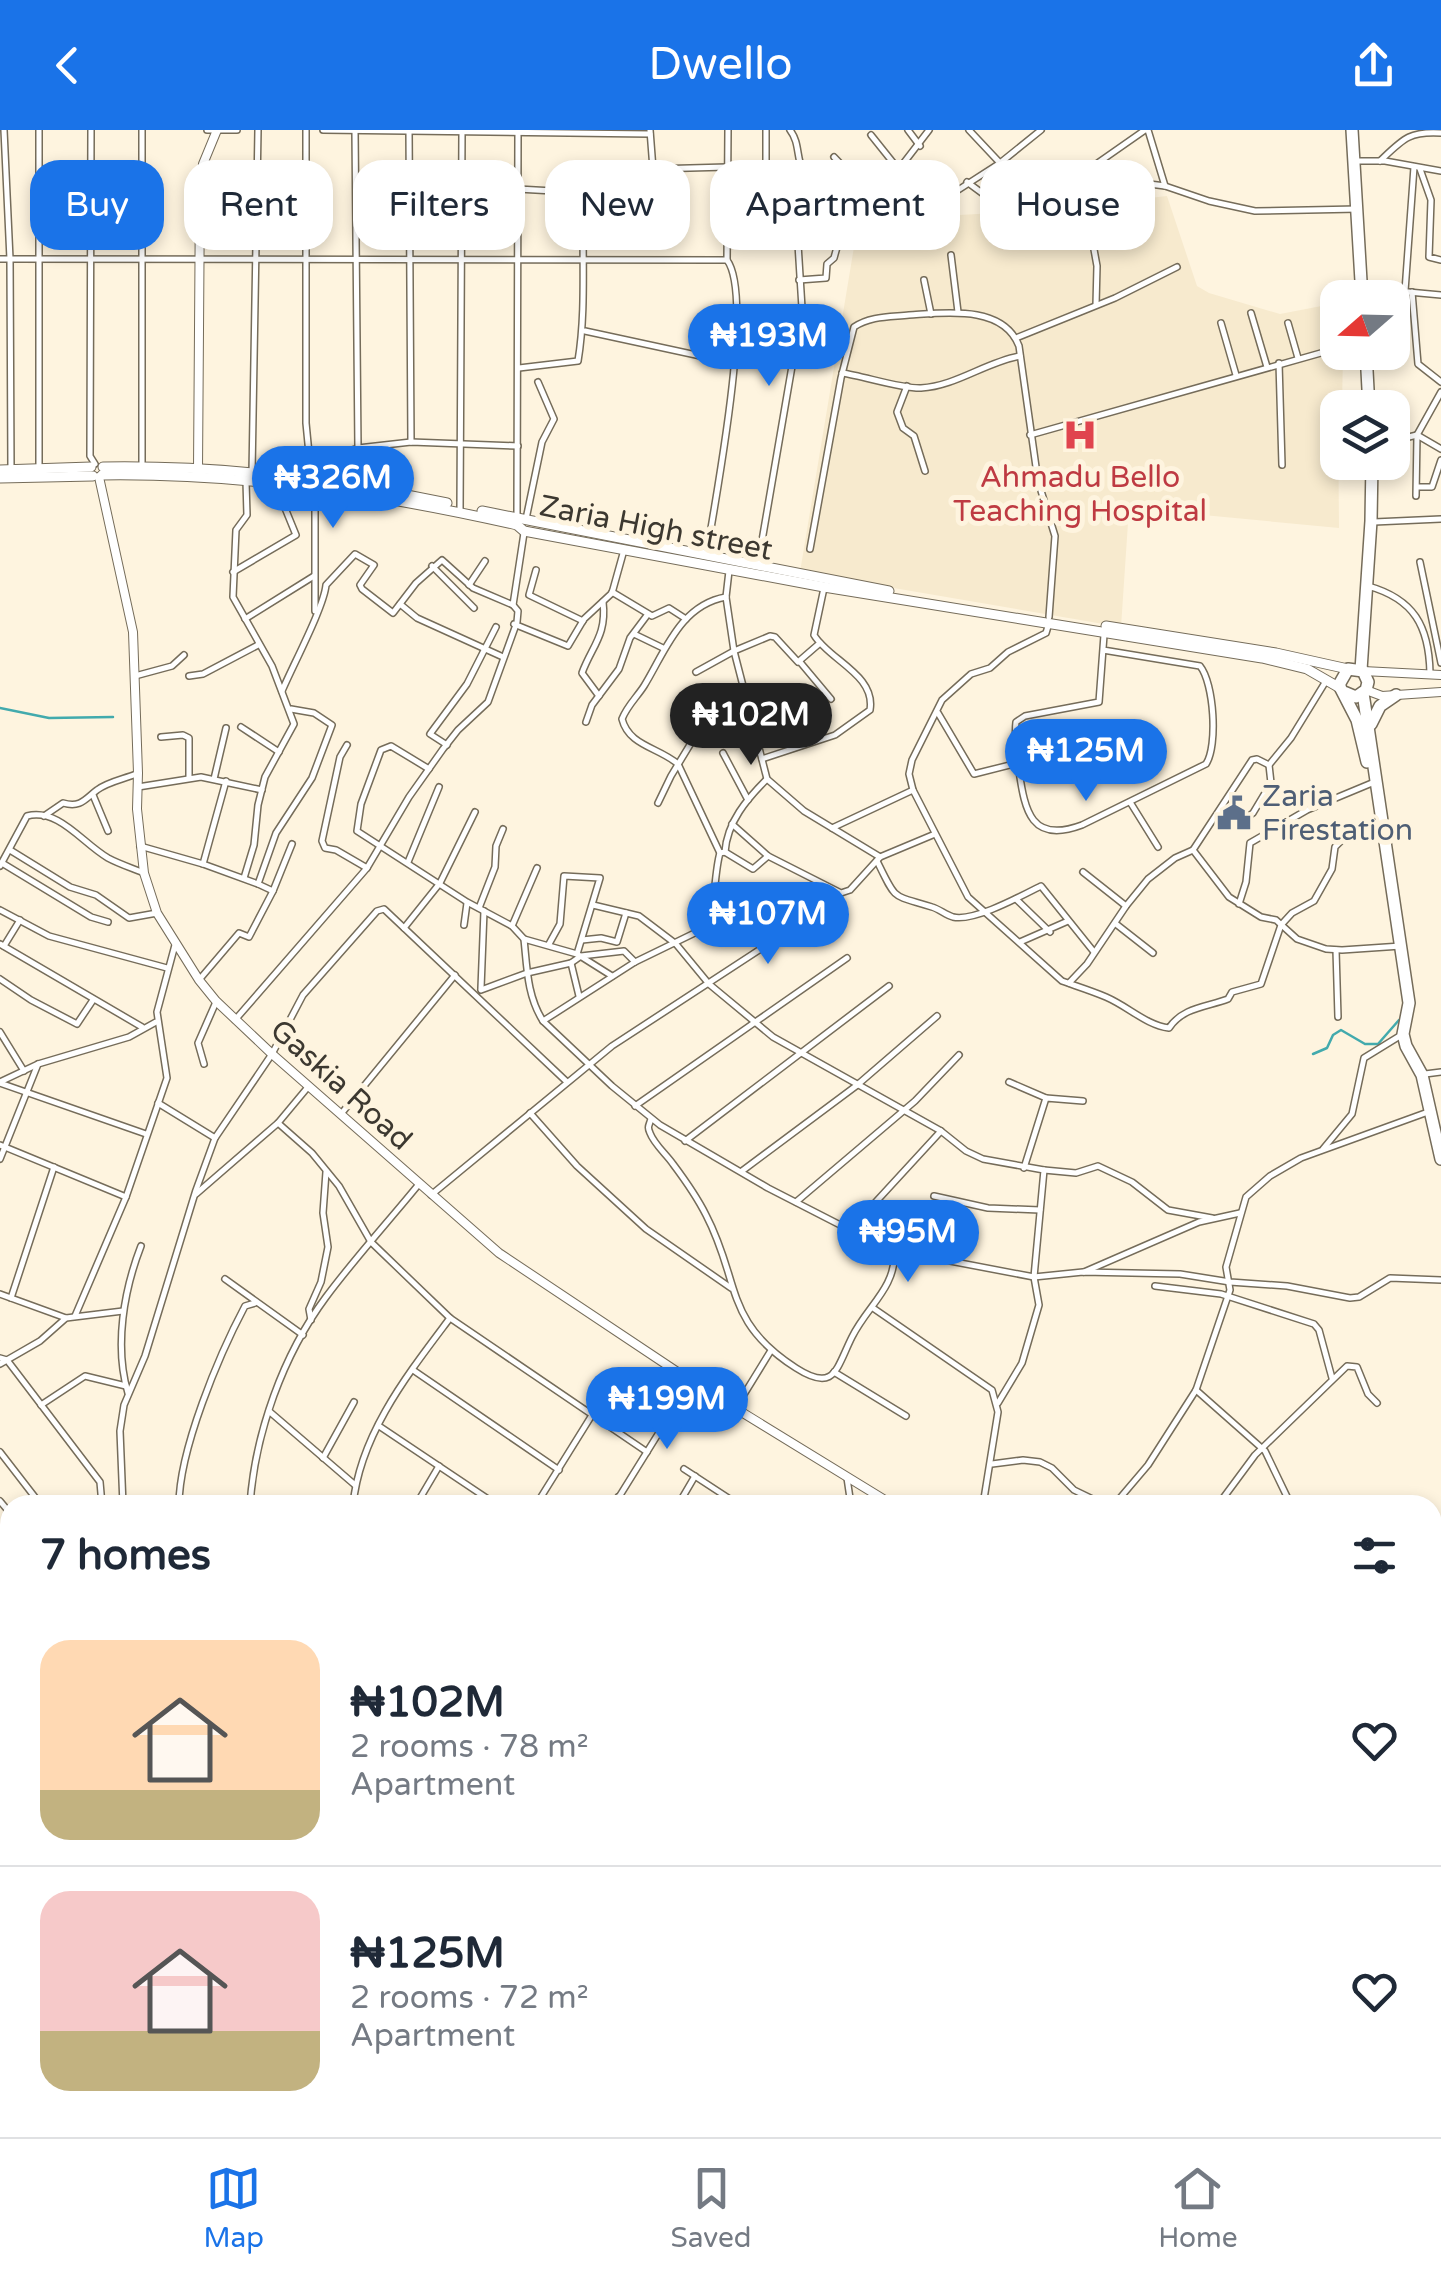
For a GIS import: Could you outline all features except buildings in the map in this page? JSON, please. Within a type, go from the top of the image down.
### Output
[{"type":"highway","points":[[1352,130],[1361,280]]},
{"type":"highway","points":[[1355,670],[1372,480]]},
{"type":"highway","points":[[1355,670],[1340,678],[1357,720],[1383,829]]},
{"type":"highway","points":[[1355,670],[1368,682],[1364,692],[1409,1003],[1403,1034],[1422,1075],[1441,1160]]},
{"type":"highway","points":[[1343,691],[1352,696],[1364,692]]},
{"type":"highway","points":[[1371,738],[1376,711],[1396,695]]},
{"type":"main road","points":[[198,469],[201,179],[217,130]]},
{"type":"main road","name":"Zaria High street","points":[[4,473],[142,466],[312,483],[460,509],[730,568],[1199,644]]},
{"type":"main road","name":"Zaria High street","points":[[4,473],[97,471],[312,483]]},
{"type":"main road","name":"Gaskia Road","points":[[97,471],[130,611],[144,874],[157,913],[200,980],[216,1001],[272,1054],[518,1268],[691,1382],[877,1495]]},
{"type":"main road","name":"Zaria High street","points":[[523,523],[707,556],[825,583]]},
{"type":"main road","name":"Zaria High street","points":[[1049,620],[1104,632],[1199,644]]},
{"type":"main road","points":[[1199,644],[1276,653],[1355,670],[1441,675]]},
{"type":"main road","points":[[1199,644],[1296,665],[1328,678],[1343,691]]},
{"type":"main road","points":[[1364,692],[1441,692]]},
{"type":"street","points":[[4,130],[10,259],[4,473]]},
{"type":"street","points":[[38,470],[39,130]]},
{"type":"street","points":[[91,130],[90,456],[97,471]]},
{"type":"street","points":[[142,130],[142,466]]},
{"type":"street","points":[[207,130],[237,130]]},
{"type":"street","points":[[244,878],[254,845],[262,790],[294,724],[282,691],[233,597],[236,530],[247,516],[258,130]]},
{"type":"street","points":[[282,691],[317,604],[313,598],[316,575],[306,423],[306,130]]},
{"type":"street","points":[[323,130],[650,132],[652,160]]},
{"type":"street","points":[[355,130],[358,448]]},
{"type":"street","points":[[409,130],[412,442]]},
{"type":"street","points":[[727,160],[728,130]]},
{"type":"street","points":[[766,130],[766,160]]},
{"type":"street","points":[[790,130],[801,160]]},
{"type":"street","points":[[908,130],[920,146]]},
{"type":"street","points":[[908,160],[929,130]]},
{"type":"street","points":[[969,130],[996,160]]},
{"type":"street","points":[[1005,160],[1041,130]]},
{"type":"street","points":[[1102,160],[1147,130],[1164,186]]},
{"type":"street","points":[[460,509],[462,132]]},
{"type":"street","points":[[518,132],[518,160]]},
{"type":"street","points":[[1379,161],[1408,133],[1441,133]]},
{"type":"street","points":[[871,135],[892,160]]},
{"type":"street","points":[[834,157],[837,160]]},
{"type":"street","points":[[1354,161],[1441,171]]},
{"type":"street","points":[[1417,168],[1432,200],[1430,258],[1441,260]]},
{"type":"street","points":[[1410,280],[1417,168]]},
{"type":"street","points":[[960,187],[980,175]]},
{"type":"street","points":[[967,182],[980,192]]},
{"type":"street","points":[[1155,185],[1255,211],[1358,209]]},
{"type":"street","points":[[0,217],[9,217]]},
{"type":"street","points":[[518,250],[518,446],[523,523]]},
{"type":"street","points":[[518,368],[578,361],[584,330],[581,250]]},
{"type":"street","points":[[707,556],[734,363],[736,286],[727,250]]},
{"type":"street","points":[[757,567],[802,308],[798,250]]},
{"type":"street","points":[[799,280],[826,278],[827,264],[836,250]]},
{"type":"street","points":[[1093,250],[1096,305]]},
{"type":"street","points":[[952,256],[958,312]]},
{"type":"street","points":[[0,259],[727,260]]},
{"type":"street","points":[[1016,338],[1177,267]]},
{"type":"street","points":[[924,280],[931,314]]},
{"type":"street","points":[[1410,292],[1441,295]]},
{"type":"street","points":[[1410,300],[1418,364],[1441,382]]},
{"type":"street","points":[[810,549],[852,330],[878,318],[958,312],[986,319],[1016,338],[1030,435],[1056,548],[1046,633],[1008,652],[990,668],[971,674],[942,700],[912,760],[909,774],[914,790],[968,897],[1062,981],[1110,998],[1154,1028],[1169,1028],[1175,1018],[1189,1011],[1261,984],[1282,925],[1292,913],[1314,901],[1332,869],[1335,847],[1352,828]]},
{"type":"street","points":[[1250,313],[1267,366]]},
{"type":"street","points":[[1221,323],[1236,375]]},
{"type":"street","points":[[1288,323],[1298,358]]},
{"type":"street","points":[[584,330],[734,363]]},
{"type":"street","points":[[1030,435],[1320,353]]},
{"type":"street","points":[[842,373],[916,388],[941,384],[976,372],[993,361],[1020,356]]},
{"type":"street","points":[[1279,363],[1282,465]]},
{"type":"street","points":[[513,605],[523,523],[542,442],[554,419],[538,382]]},
{"type":"street","points":[[907,386],[898,412],[902,428],[914,436],[925,470]]},
{"type":"street","points":[[1416,496],[1417,435],[1441,392]]},
{"type":"street","points":[[1410,437],[1417,435],[1441,450]]},
{"type":"street","points":[[310,464],[358,448],[412,442],[518,446]]},
{"type":"street","points":[[1417,487],[1432,487],[1441,460]]},
{"type":"street","points":[[233,572],[294,538],[275,483]]},
{"type":"street","points":[[1371,522],[1441,520]]},
{"type":"street","points":[[514,624],[568,646],[582,621],[611,591],[624,547]]},
{"type":"street","points":[[235,1020],[366,868],[402,806],[446,744],[488,702],[518,612],[513,605],[469,585],[445,560],[432,566],[393,613],[362,589],[362,582],[374,565],[356,554],[326,585],[326,599],[311,624]]},
{"type":"street","points":[[469,585],[485,561]]},
{"type":"street","points":[[1420,562],[1441,663]]},
{"type":"street","points":[[432,566],[474,608]]},
{"type":"street","points":[[730,568],[726,597],[734,651],[767,779],[792,802],[878,859],[893,892],[902,900],[957,918],[982,912],[1040,886],[1095,952]]},
{"type":"street","points":[[536,570],[528,595],[582,621]]},
{"type":"street","points":[[244,619],[316,575]]},
{"type":"street","points":[[762,760],[834,735],[870,710],[870,698],[859,678],[820,643],[814,630],[825,583]]},
{"type":"street","points":[[1365,585],[1394,594],[1418,618],[1426,639],[1430,674]]},
{"type":"street","points":[[611,591],[648,614],[656,616],[668,608],[686,619]]},
{"type":"street","points":[[726,597],[713,599],[686,619],[663,648],[622,719],[633,740],[659,750],[678,764],[722,852],[754,869],[768,856]]},
{"type":"street","points":[[599,696],[582,673],[605,621],[603,602]]},
{"type":"street","points":[[400,604],[417,618],[503,657]]},
{"type":"street","points":[[586,722],[592,705],[614,678],[648,614]]},
{"type":"street","points":[[446,744],[430,734],[448,706],[462,693],[496,627]]},
{"type":"street","points":[[1103,650],[1196,664],[1206,674],[1212,752],[1209,760],[1073,828],[1043,828],[1027,812],[1015,727],[1019,718],[1099,702],[1104,632]]},
{"type":"street","points":[[634,634],[663,648]]},
{"type":"street","points":[[696,672],[773,636],[831,699]]},
{"type":"street","points":[[800,662],[820,643]]},
{"type":"street","points":[[188,676],[203,674],[259,644]]},
{"type":"street","points":[[1196,664],[1199,644]]},
{"type":"street","points":[[135,676],[172,666],[184,656]]},
{"type":"street","points":[[1235,826],[1253,813],[1271,782],[1269,765],[1291,738],[1304,711],[1328,678]]},
{"type":"street","points":[[747,698],[764,697],[781,708]]},
{"type":"street","points":[[680,713],[692,702],[732,728],[754,728]]},
{"type":"street","points":[[258,884],[276,833],[312,778],[332,725],[314,713],[290,710]]},
{"type":"street","points":[[937,711],[974,774],[1018,763]]},
{"type":"street","points":[[658,804],[708,715]]},
{"type":"street","points":[[241,727],[279,752]]},
{"type":"street","points":[[214,779],[226,728]]},
{"type":"street","points":[[161,737],[189,738],[189,778]]},
{"type":"street","points":[[347,745],[340,757],[322,842],[325,848],[336,850],[366,868]]},
{"type":"street","points":[[428,770],[391,746],[378,754],[356,831],[512,926],[524,939],[579,955],[612,976]]},
{"type":"street","points":[[723,753],[748,800]]},
{"type":"street","points":[[1069,982],[1126,906],[1162,867],[1194,850],[1252,760],[1256,758],[1269,765]]},
{"type":"street","points":[[44,816],[62,803],[78,805],[94,791],[138,774]]},
{"type":"street","points":[[138,787],[189,778],[214,779],[262,790]]},
{"type":"street","points":[[543,1020],[634,962],[711,923],[712,893],[726,837],[748,800],[767,779]]},
{"type":"street","points":[[203,864],[226,781]]},
{"type":"street","points":[[1239,904],[1250,844],[1307,810],[1372,784]]},
{"type":"street","points":[[408,862],[438,787]]},
{"type":"street","points":[[832,828],[914,790]]},
{"type":"street","points":[[93,795],[108,831]]},
{"type":"street","points":[[1130,802],[1158,847]]},
{"type":"street","points":[[404,928],[440,883],[475,812]]},
{"type":"street","points":[[108,922],[91,918],[1,864],[27,816],[44,816],[74,830],[107,858],[144,874]]},
{"type":"street","points":[[732,824],[768,856],[841,893],[850,890],[878,859],[935,834]]},
{"type":"street","points":[[479,993],[481,909],[503,829]]},
{"type":"street","points":[[200,980],[239,934],[249,937],[274,891],[292,844]]},
{"type":"street","points":[[140,846],[274,891]]},
{"type":"street","points":[[10,850],[70,886],[96,895],[129,918],[157,913]]},
{"type":"street","points":[[1194,850],[1229,897],[1282,925],[1297,939],[1336,950],[1402,946]]},
{"type":"street","points":[[512,926],[538,868]]},
{"type":"street","points":[[1083,872],[1126,906]]},
{"type":"street","points":[[479,993],[528,973],[571,963],[579,955],[600,878],[564,876],[560,924],[549,944]]},
{"type":"street","points":[[1016,898],[1050,932]]},
{"type":"street","points":[[464,925],[467,902]]},
{"type":"street","points":[[593,905],[639,916],[676,944],[709,984],[773,1037],[942,1131],[966,1151],[982,1159],[1024,1168],[1076,1174],[1098,1166],[1132,1182],[1168,1210],[1212,1218]]},
{"type":"street","points":[[0,910],[49,936],[167,968]]},
{"type":"street","points":[[127,1390],[146,1356],[194,1196],[216,1138],[272,1054],[302,995],[377,912],[384,910],[479,993],[566,1082]]},
{"type":"street","points":[[582,940],[601,938],[616,942],[626,913]]},
{"type":"street","points":[[0,960],[20,920]]},
{"type":"street","points":[[431,1195],[590,1064],[805,920]]},
{"type":"street","points":[[1019,943],[1068,922]]},
{"type":"street","points":[[1116,924],[1153,952]]},
{"type":"street","points":[[524,939],[533,1001],[543,1020],[635,1106],[685,1141],[895,1251],[1034,1277],[1083,1272],[1180,1274],[1287,1286],[1350,1298],[1359,1297],[1390,1278],[1441,1280]]},
{"type":"street","points":[[75,1316],[126,1196],[168,1068],[156,1022],[175,944]]},
{"type":"street","points":[[4,946],[142,1028]]},
{"type":"street","points":[[1336,950],[1338,1017]]},
{"type":"street","points":[[579,955],[624,951],[634,962]]},
{"type":"street","points":[[635,1106],[847,958]]},
{"type":"street","points":[[571,963],[579,996]]},
{"type":"street","points":[[341,1114],[454,975]]},
{"type":"street","points":[[0,979],[77,1024],[93,1000]]},
{"type":"street","points":[[685,1141],[889,986]]},
{"type":"street","points":[[204,1064],[198,1049],[200,1036],[216,1001]]},
{"type":"street","points":[[742,1171],[856,1086],[937,1016]]},
{"type":"street","points":[[1,1080],[38,1064],[129,1037],[156,1022]]},
{"type":"street","points":[[0,1032],[24,1070]]},
{"type":"street","points":[[1321,1151],[1352,1114],[1361,1062],[1403,1034]]},
{"type":"street","points":[[796,1202],[960,1055]]},
{"type":"street","points":[[0,1159],[38,1064]]},
{"type":"street","points":[[1422,1075],[1441,1072]]},
{"type":"street","points":[[1,1080],[146,1134]]},
{"type":"street","points":[[1009,1082],[1046,1098],[1082,1102]]},
{"type":"street","points":[[194,1196],[278,1123],[310,1085]]},
{"type":"street","points":[[1024,1168],[1046,1098]]},
{"type":"street","points":[[158,1103],[216,1138]]},
{"type":"street","points":[[1123,1495],[1148,1466],[1196,1390],[1228,1296],[1226,1267],[1246,1197],[1270,1176],[1321,1151],[1431,1111]]},
{"type":"street","points":[[530,1113],[577,1166],[646,1228],[733,1290]]},
{"type":"street","points":[[652,1118],[648,1127],[651,1135],[692,1191],[710,1224],[746,1324],[770,1351],[814,1380],[824,1380],[834,1372],[858,1325],[891,1283],[895,1251]]},
{"type":"street","points":[[278,1123],[326,1170],[358,1215],[371,1242],[450,1318],[647,1452]]},
{"type":"street","points":[[850,1230],[942,1131]]},
{"type":"street","points":[[2,1146],[126,1196]]},
{"type":"street","points":[[11,1298],[54,1167]]},
{"type":"street","points":[[311,1320],[310,1309],[321,1282],[328,1247],[323,1213],[326,1170]]},
{"type":"street","points":[[985,1495],[998,1403],[1022,1363],[1035,1323],[1039,1300],[1034,1277],[1044,1170]]},
{"type":"street","points":[[251,1495],[270,1412],[302,1335],[323,1300],[419,1184]]},
{"type":"street","points":[[934,1196],[988,1208],[1040,1210]]},
{"type":"street","points":[[1083,1272],[1212,1218],[1240,1213]]},
{"type":"street","points":[[123,1495],[120,1431],[127,1390],[123,1311],[141,1246]]},
{"type":"street","points":[[225,1278],[302,1335]]},
{"type":"street","points":[[1155,1286],[1228,1296],[1317,1326],[1332,1378]]},
{"type":"street","points":[[0,1294],[66,1318]]},
{"type":"street","points":[[180,1495],[195,1431],[222,1351],[245,1306],[255,1302]]},
{"type":"street","points":[[873,1308],[988,1386],[998,1403]]},
{"type":"street","points":[[101,1495],[100,1482],[2,1361],[40,1341],[66,1318],[123,1311]]},
{"type":"street","points":[[354,1495],[378,1425],[412,1369],[450,1318]]},
{"type":"street","points":[[734,1409],[770,1351]]},
{"type":"street","points":[[1226,1495],[1261,1448],[1348,1366],[1357,1367],[1366,1391],[1377,1403]]},
{"type":"street","points":[[412,1369],[559,1470]]},
{"type":"street","points":[[834,1372],[906,1416]]},
{"type":"street","points":[[42,1406],[85,1376],[127,1390]]},
{"type":"street","points":[[619,1495],[691,1382]]},
{"type":"street","points":[[1196,1390],[1261,1448],[1286,1495]]},
{"type":"street","points":[[323,1458],[354,1402]]},
{"type":"street","points":[[270,1412],[355,1485]]},
{"type":"street","points":[[543,1495],[592,1415]]},
{"type":"street","points":[[378,1425],[482,1495]]},
{"type":"street","points":[[0,1452],[34,1495]]},
{"type":"street","points":[[991,1464],[1040,1462],[1084,1495]]},
{"type":"street","points":[[422,1495],[439,1466]]},
{"type":"street","points":[[684,1469],[724,1495]]},
{"type":"street","points":[[684,1495],[695,1476]]},
{"type":"street","points":[[847,1476],[850,1495]]},
{"type":"shaded area","name":"Ahmadu Bello Teaching Hospital","points":[[1167,196],[1197,286],[1280,314],[1320,306],[1320,370],[1343,370],[1342,390],[1320,390],[1320,480],[1339,480],[1339,528],[1129,508],[1121,627],[800,572],[854,250],[960,250],[960,215],[980,214],[980,250],[1155,250],[1155,197]]},
{"type":"waterway","points":[[0,708],[49,718],[113,717]]},
{"type":"waterway","points":[[1313,1054],[1327,1048],[1333,1035],[1341,1030],[1365,1044],[1378,1044],[1399,1020]]},
{"type":"place","name":"Ahmadu Bello Teaching Hospital","points":[[1080,435]]},
{"type":"place","name":"Zaria Firestation","points":[[1234,813]]}]
